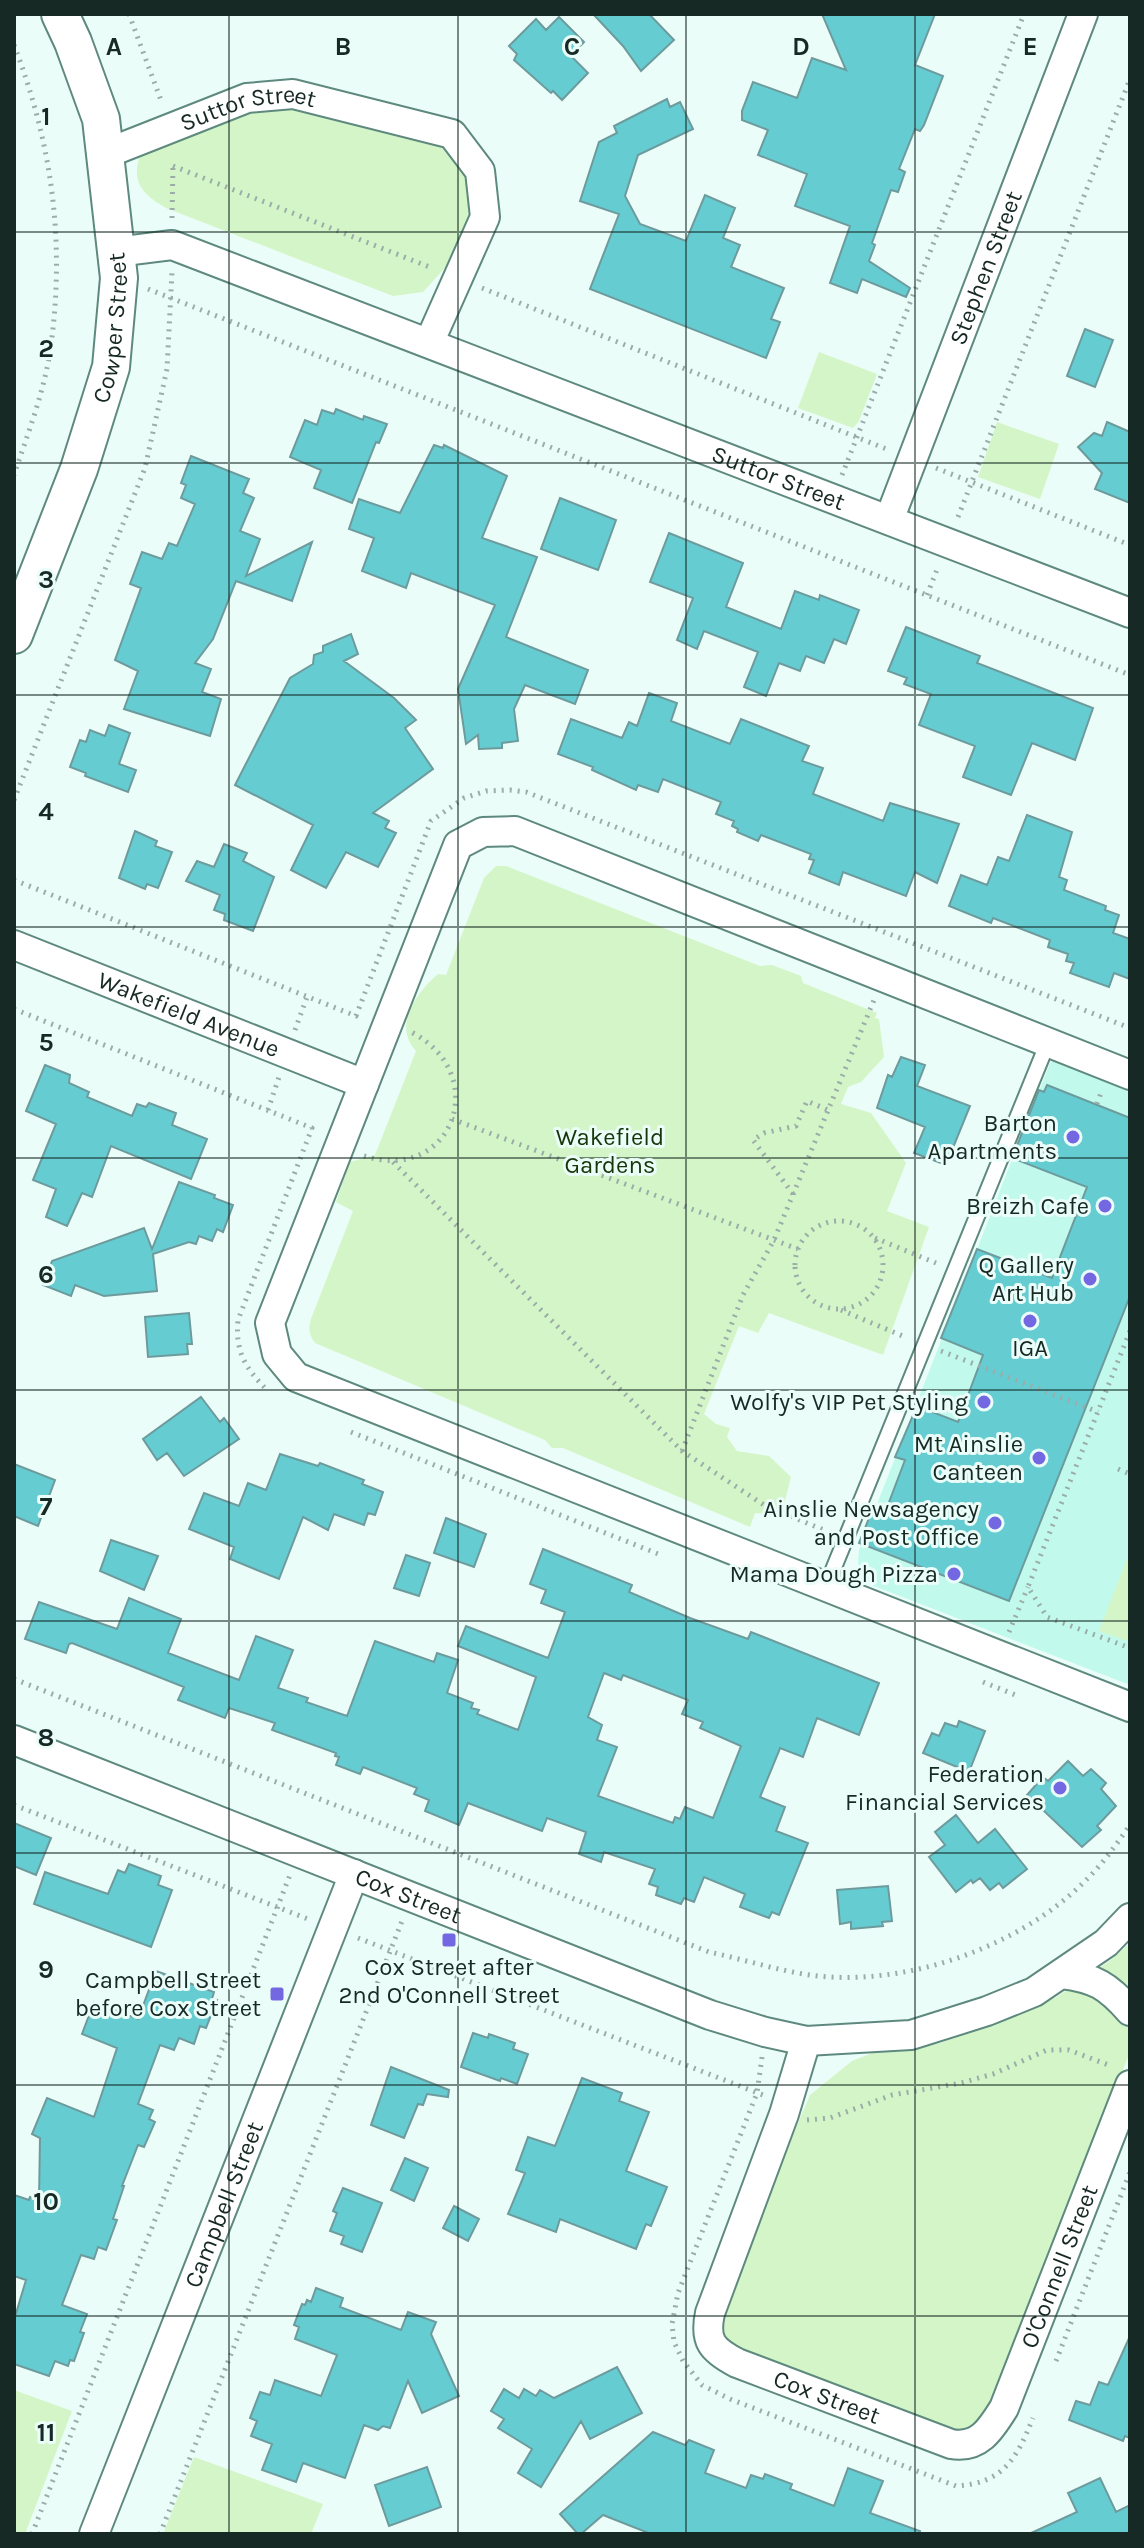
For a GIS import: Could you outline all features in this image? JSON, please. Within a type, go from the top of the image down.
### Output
[{"type":"street","name":"Cowper Street","points":[[14,635],[79,469],[111,367],[119,278],[101,119],[60,14]]},
{"type":"street","name":"Stephen Street","points":[[889,520],[1083,14]]},
{"type":"street","name":"Suttor Street","points":[[105,154],[247,98],[293,94],[452,134],[480,171],[485,217],[429,343]]},
{"type":"street","name":"Suttor Street","points":[[116,252],[172,245],[1130,613]]},
{"type":"street","points":[[1130,1075],[515,831],[483,832],[458,845],[270,1323],[277,1354],[296,1377],[1130,1707]]},
{"type":"street","name":"Wakefield Avenue","points":[[14,945],[364,1084]]},
{"type":"street","name":"Cox Street","points":[[14,1740],[710,2015],[806,2041],[911,2035],[987,2011],[1034,1992],[1062,1974],[1106,1943],[1130,1918]]},
{"type":"street","name":"Campbell Street","points":[[94,2534],[354,1874]]},
{"type":"street","points":[[1062,1974],[1083,1976],[1100,1983],[1130,2011]]},
{"type":"street","name":"Cox Street","points":[[806,2041],[784,2114],[710,2313],[707,2329],[711,2344],[737,2363],[951,2444],[963,2446],[977,2441]]},
{"type":"street","name":"O'Connell Street","points":[[977,2441],[989,2431],[1004,2408],[1124,2077]]},
{"type":"lane","points":[[826,1587],[1048,1042]]},
{"type":"path","points":[[129,14],[159,94],[173,166],[1130,545]]},
{"type":"path","points":[[833,499],[1024,14]]},
{"type":"path","points":[[14,45],[32,96],[49,164],[58,261],[46,374],[14,475]]},
{"type":"path","points":[[927,595],[1130,79]]},
{"type":"path","points":[[14,800],[145,468],[167,369],[171,298],[1130,675]]},
{"type":"path","points":[[526,792],[1130,1028]]},
{"type":"path","points":[[14,880],[356,1016]]},
{"type":"path","points":[[682,1451],[743,1295],[774,1240],[884,977]]},
{"type":"path","points":[[14,1009],[312,1128]]},
{"type":"path","points":[[356,1153],[385,1162],[406,1161],[425,1152],[441,1139],[452,1119],[456,1096],[453,1074],[442,1054],[424,1039]]},
{"type":"path","points":[[1097,1104],[1101,1093]]},
{"type":"path","points":[[793,1194],[753,1140],[764,1133],[796,1126],[807,1101],[828,1110]]},
{"type":"path","points":[[452,1119],[798,1249]]},
{"type":"path","points":[[393,1162],[682,1451],[764,1505],[846,1539]]},
{"type":"path","points":[[955,1270],[874,1238],[852,1223],[839,1221],[814,1228],[804,1237],[795,1263],[796,1278],[802,1291],[825,1308],[840,1310],[1098,1412]]},
{"type":"path","points":[[840,1310],[866,1301],[876,1291],[884,1264],[874,1238]]},
{"type":"path","points":[[997,1630],[1008,1635],[1130,1331]]},
{"type":"path","points":[[1118,1469],[1130,1474]]},
{"type":"path","points":[[1028,1587],[1047,1617],[1130,1648]]},
{"type":"path","points":[[14,1679],[709,1952],[810,1975],[856,1977],[902,1973],[973,1952],[1021,1927],[1082,1884],[1130,1825]]},
{"type":"path","points":[[14,1805],[771,2098],[784,2114],[799,2120],[820,2120],[892,2095],[993,2074],[1047,2050],[1069,2050],[1124,2077]]},
{"type":"path","points":[[160,2534],[412,1896]]},
{"type":"path","points":[[32,2534],[278,1907]]},
{"type":"path","points":[[765,2032],[757,2093],[678,2293],[672,2324],[674,2342],[691,2374],[702,2385],[730,2399],[956,2486],[979,2484],[996,2476],[1021,2446],[1035,2412]]},
{"type":"path","points":[[1052,2370],[1130,2172]]},
{"type":"shaded area","points":[[1058,1059],[1130,1079],[1130,1685],[874,1586],[865,1579],[858,1563],[859,1550],[1050,1063]]},
{"type":"green space","points":[[294,99],[452,137],[477,173],[474,208],[450,262],[423,292],[393,296],[166,208],[140,186],[137,171],[141,153],[247,102]]},
{"type":"green space","points":[[819,352],[877,374],[859,421],[853,428],[798,408]]},
{"type":"green space","points":[[997,422],[1059,444],[1040,499],[978,477]]},
{"type":"green space","name":"Wakefield Gardens","points":[[496,866],[506,866],[760,966],[772,965],[801,976],[803,983],[877,1013],[875,1018],[879,1019],[884,1057],[861,1082],[848,1087],[841,1104],[871,1113],[906,1163],[887,1211],[929,1227],[883,1355],[769,1313],[758,1333],[739,1326],[704,1414],[716,1424],[730,1428],[727,1437],[737,1451],[769,1456],[791,1477],[784,1505],[769,1514],[755,1513],[750,1527],[563,1448],[552,1448],[545,1440],[315,1343],[310,1335],[311,1319],[353,1211],[336,1202],[350,1162],[375,1155],[416,1051],[406,1031],[410,1010],[430,981],[438,974],[446,975],[484,878]]},
{"type":"green space","points":[[1130,1551],[1130,1642],[1099,1631]]},
{"type":"green space","points":[[1130,1943],[1128,2057],[992,2404],[978,2421],[967,2428],[945,2429],[745,2353],[730,2341],[723,2324],[753,2228],[810,2095],[852,2061],[880,2050],[941,2043],[1057,1997]]},
{"type":"green space","points":[[14,2390],[72,2411],[25,2534],[14,2532]]},
{"type":"green space","points":[[194,2457],[323,2504],[311,2534],[163,2534]]},
{"type":"building","points":[[593,14],[649,14],[674,40],[641,71]]},
{"type":"building","points":[[822,14],[935,14],[915,65],[943,76],[924,125],[920,131],[915,129],[899,169],[905,172],[898,192],[891,190],[872,243],[875,245],[869,261],[910,288],[906,297],[862,279],[857,293],[830,283],[850,226],[795,206],[807,174],[758,155],[768,130],[742,120],[742,111],[753,82],[797,98],[812,58],[846,70]]},
{"type":"building","points":[[559,17],[584,42],[571,56],[588,73],[562,100],[514,60],[517,54],[509,46],[536,19],[546,30]]},
{"type":"building","points":[[667,99],[670,107],[680,102],[693,129],[638,155],[625,196],[640,224],[686,241],[705,195],[735,208],[723,238],[740,245],[731,267],[784,288],[771,319],[780,322],[766,358],[590,289],[619,214],[580,201],[599,142],[617,133],[614,126]]},
{"type":"building","points":[[1085,329],[1113,340],[1095,387],[1067,376]]},
{"type":"building","points":[[336,409],[363,420],[364,416],[387,424],[379,443],[376,442],[352,503],[314,488],[321,470],[290,457],[305,420],[317,425],[322,410],[334,414]]},
{"type":"building","points":[[1107,422],[1130,432],[1130,503],[1095,489],[1102,473],[1078,447],[1094,433],[1102,436]]},
{"type":"building","points":[[434,445],[443,448],[444,445],[507,476],[482,538],[537,557],[506,637],[588,670],[575,704],[525,685],[514,709],[518,741],[502,743],[502,748],[479,749],[478,735],[466,744],[458,689],[495,605],[411,573],[406,588],[362,571],[374,538],[349,529],[359,499],[400,513]]},
{"type":"building","points":[[191,456],[249,479],[243,493],[254,498],[240,531],[260,539],[246,576],[312,542],[292,601],[236,581],[213,639],[195,663],[211,669],[202,692],[221,699],[210,736],[124,709],[138,671],[115,660],[141,588],[130,584],[142,552],[162,559],[169,543],[177,546],[195,504],[181,498],[186,485],[181,483]]},
{"type":"building","points":[[560,498],[616,520],[598,570],[541,549]]},
{"type":"building","points":[[669,533],[743,563],[726,607],[781,629],[795,591],[819,600],[820,595],[859,610],[846,644],[834,639],[824,663],[806,656],[800,671],[779,663],[766,696],[744,687],[758,652],[704,631],[697,649],[677,640],[693,598],[650,582]]},
{"type":"building","points":[[906,627],[980,656],[977,663],[1093,708],[1075,760],[1032,743],[1011,795],[963,777],[975,746],[919,725],[931,694],[904,684],[907,678],[888,671]]},
{"type":"building","points":[[351,634],[358,654],[344,661],[394,698],[416,720],[405,728],[433,769],[373,813],[389,821],[385,828],[396,833],[378,867],[346,852],[326,888],[291,870],[313,825],[235,785],[290,678],[313,664],[314,655],[323,652],[323,646]]},
{"type":"building","points":[[649,693],[677,703],[671,721],[730,744],[741,719],[809,746],[802,761],[823,768],[813,794],[883,821],[890,803],[959,824],[937,883],[915,872],[906,896],[843,872],[839,885],[809,873],[814,860],[809,859],[811,854],[761,835],[758,841],[737,832],[738,829],[732,826],[734,821],[716,814],[721,802],[663,779],[658,792],[638,785],[636,790],[592,770],[593,767],[558,754],[571,719],[622,738],[629,722],[637,726]]},
{"type":"building","points":[[109,725],[130,733],[119,764],[136,770],[128,792],[70,767],[80,740],[86,742],[90,730],[105,736]]},
{"type":"building","points":[[1027,815],[1072,832],[1059,877],[1067,880],[1064,890],[1106,906],[1105,910],[1119,915],[1113,933],[1130,939],[1130,979],[1114,973],[1109,987],[1070,973],[1074,963],[1066,961],[1068,954],[1048,947],[1050,940],[993,918],[991,923],[949,906],[961,875],[987,885],[998,857],[1009,861]]},
{"type":"building","points":[[135,831],[157,841],[155,846],[172,852],[158,888],[147,884],[145,889],[119,878]]},
{"type":"building","points":[[224,844],[247,853],[243,861],[274,877],[253,931],[224,920],[225,914],[214,910],[220,895],[186,881],[197,861],[214,867]]},
{"type":"building","points":[[901,1057],[925,1065],[917,1086],[970,1106],[946,1165],[914,1153],[925,1127],[877,1108],[888,1075],[892,1077]]},
{"type":"building","points":[[45,1065],[70,1075],[69,1083],[89,1092],[87,1097],[132,1116],[137,1104],[146,1107],[149,1103],[176,1113],[172,1125],[207,1139],[191,1179],[111,1146],[92,1197],[82,1193],[67,1226],[46,1217],[56,1189],[33,1180],[56,1124],[26,1111]]},
{"type":"building","points":[[1047,1085],[1130,1118],[1130,1296],[1009,1601],[859,1543],[871,1513],[883,1518],[905,1460],[895,1457],[917,1406],[958,1422],[983,1355],[941,1338],[977,1249],[1052,1278],[1087,1187],[1012,1158],[1039,1090],[1044,1092]]},
{"type":"building","points":[[179,1182],[233,1205],[223,1232],[217,1229],[212,1241],[199,1236],[196,1244],[189,1242],[153,1254],[157,1291],[104,1296],[75,1285],[71,1296],[43,1285],[52,1261],[144,1228],[152,1249]]},
{"type":"building","points":[[189,1313],[192,1344],[187,1344],[188,1354],[148,1357],[145,1317]]},
{"type":"building","points":[[201,1397],[220,1422],[224,1418],[239,1439],[184,1476],[167,1453],[157,1460],[143,1439]]},
{"type":"building","points":[[280,1454],[318,1466],[320,1463],[364,1480],[362,1484],[383,1492],[375,1515],[368,1513],[364,1525],[334,1514],[328,1530],[303,1517],[279,1579],[230,1559],[234,1547],[189,1529],[204,1493],[239,1506],[248,1483],[266,1490]]},
{"type":"building","points":[[14,1464],[55,1480],[38,1526],[14,1516]]},
{"type":"building","points":[[446,1518],[486,1534],[474,1567],[434,1553]]},
{"type":"building","points":[[111,1540],[158,1556],[144,1590],[100,1571]]},
{"type":"building","points":[[543,1549],[632,1585],[629,1592],[690,1618],[748,1639],[751,1632],[879,1683],[859,1735],[817,1718],[803,1757],[780,1748],[760,1797],[785,1807],[776,1831],[808,1843],[779,1915],[772,1912],[769,1918],[740,1907],[745,1894],[704,1877],[694,1902],[684,1898],[681,1904],[656,1895],[658,1887],[649,1884],[655,1869],[604,1852],[601,1862],[579,1854],[586,1832],[547,1818],[542,1831],[468,1803],[459,1825],[425,1811],[429,1800],[414,1794],[417,1788],[363,1767],[360,1774],[336,1765],[339,1757],[335,1756],[336,1753],[272,1730],[275,1723],[229,1708],[225,1718],[178,1700],[184,1687],[131,1666],[72,1643],[66,1653],[25,1639],[39,1602],[117,1629],[129,1598],[181,1619],[168,1653],[239,1680],[256,1636],[293,1650],[278,1688],[308,1698],[306,1702],[347,1716],[375,1641],[434,1662],[437,1653],[458,1660],[447,1693],[473,1703],[471,1708],[479,1710],[477,1714],[518,1730],[536,1677],[458,1646],[466,1626],[548,1658],[565,1612],[541,1603],[546,1590],[530,1584]],"holes":[[[604,1673],[621,1680],[623,1675],[688,1700],[682,1714],[703,1722],[700,1728],[741,1746],[713,1818],[685,1807],[680,1819],[675,1817],[673,1823],[598,1796],[617,1747],[597,1740],[602,1725],[588,1717]]]},
{"type":"building","points":[[406,1555],[430,1563],[419,1596],[394,1588]]},
{"type":"building","points":[[959,1721],[985,1731],[969,1772],[923,1753],[932,1733],[939,1736],[945,1723],[957,1727]]},
{"type":"building","points":[[1068,1761],[1083,1776],[1091,1769],[1106,1783],[1101,1789],[1116,1806],[1097,1826],[1101,1830],[1082,1847],[1027,1795],[1043,1777],[1048,1781]]},
{"type":"building","points":[[956,1815],[978,1843],[995,1829],[1027,1869],[1003,1888],[999,1883],[990,1890],[980,1878],[973,1883],[971,1880],[956,1892],[929,1857],[945,1845],[935,1832]]},
{"type":"building","points":[[14,1823],[51,1838],[36,1875],[14,1866]]},
{"type":"building","points":[[129,1864],[161,1876],[158,1885],[172,1890],[151,1947],[34,1904],[45,1872],[108,1894],[118,1870],[125,1873]]},
{"type":"building","points":[[888,1886],[892,1921],[882,1922],[883,1926],[851,1929],[851,1922],[840,1924],[837,1890]]},
{"type":"building","points":[[156,1971],[214,1992],[212,1999],[217,2000],[206,2028],[200,2026],[194,2044],[179,2038],[174,2050],[160,2045],[138,2104],[153,2110],[149,2119],[155,2122],[144,2147],[138,2145],[122,2186],[113,2219],[117,2220],[106,2250],[98,2247],[94,2259],[81,2255],[62,2305],[87,2314],[74,2361],[70,2360],[68,2366],[55,2361],[49,2376],[14,2364],[14,2320],[26,2280],[14,2276],[14,2195],[39,2200],[40,2138],[32,2134],[47,2098],[94,2117],[117,2048],[82,2034],[94,2002],[138,2019]]},
{"type":"building","points":[[473,2033],[488,2038],[489,2034],[515,2043],[513,2049],[528,2054],[517,2084],[461,2067]]},
{"type":"building","points":[[391,2067],[449,2090],[448,2097],[427,2094],[423,2105],[418,2104],[404,2138],[371,2125]]},
{"type":"building","points":[[582,2078],[622,2093],[619,2101],[649,2112],[626,2171],[667,2187],[651,2226],[646,2224],[636,2249],[560,2219],[556,2232],[508,2214],[525,2173],[516,2170],[528,2137],[555,2146]]},
{"type":"building","points":[[405,2158],[428,2168],[414,2201],[391,2190]]},
{"type":"building","points":[[343,2188],[382,2203],[362,2252],[341,2244],[344,2236],[330,2231],[337,2213],[333,2211]]},
{"type":"building","points":[[454,2206],[479,2219],[468,2241],[443,2228]]},
{"type":"building","points":[[316,2288],[343,2298],[340,2307],[401,2330],[408,2312],[436,2322],[431,2334],[459,2396],[422,2413],[408,2381],[390,2428],[383,2426],[378,2430],[364,2425],[345,2478],[303,2463],[296,2482],[262,2470],[272,2444],[251,2436],[257,2421],[250,2418],[260,2392],[270,2395],[275,2380],[321,2396],[337,2355],[295,2339],[299,2327],[294,2325],[302,2304],[305,2305],[307,2300],[311,2302]]},
{"type":"building","points":[[1130,2336],[1130,2438],[1125,2436],[1123,2441],[1069,2420],[1076,2401],[1090,2405],[1099,2382],[1108,2385]]},
{"type":"building","points":[[617,2367],[642,2413],[590,2439],[581,2421],[541,2487],[518,2473],[532,2449],[498,2428],[504,2419],[491,2411],[504,2389],[519,2398],[524,2389],[536,2396],[540,2390],[554,2398]]},
{"type":"building","points":[[653,2432],[685,2445],[689,2440],[714,2450],[705,2473],[746,2488],[751,2475],[763,2479],[765,2474],[792,2484],[790,2489],[834,2506],[848,2468],[883,2481],[870,2513],[920,2531],[919,2534],[651,2534],[603,2515],[578,2534],[560,2514]]},
{"type":"building","points":[[427,2467],[441,2507],[389,2526],[375,2485]]},
{"type":"building","points":[[1100,2478],[1116,2512],[1130,2505],[1130,2534],[1029,2534],[1077,2512],[1068,2493]]},
{"type":"place","name":"Barton Apartments","points":[[1073,1137]]},
{"type":"place","name":"Breizh Cafe","points":[[1105,1206]]},
{"type":"place","name":"Q Gallery Art Hub","points":[[1090,1279]]},
{"type":"place","name":"IGA","points":[[1030,1321]]},
{"type":"place","name":"Wolfy's VIP Pet Styling","points":[[984,1402]]},
{"type":"place","name":"Mt Ainslie Canteen","points":[[1039,1458]]},
{"type":"place","name":"Ainslie Newsagency and Post Office","points":[[995,1523]]},
{"type":"place","name":"Mama Dough Pizza","points":[[954,1574]]},
{"type":"place","name":"Federation Financial Services","points":[[1060,1788]]},
{"type":"place","name":"Cox Street after 2nd O'Connell Street","points":[[449,1940]]},
{"type":"place","name":"Campbell Street before Cox Street","points":[[277,1994]]}]
